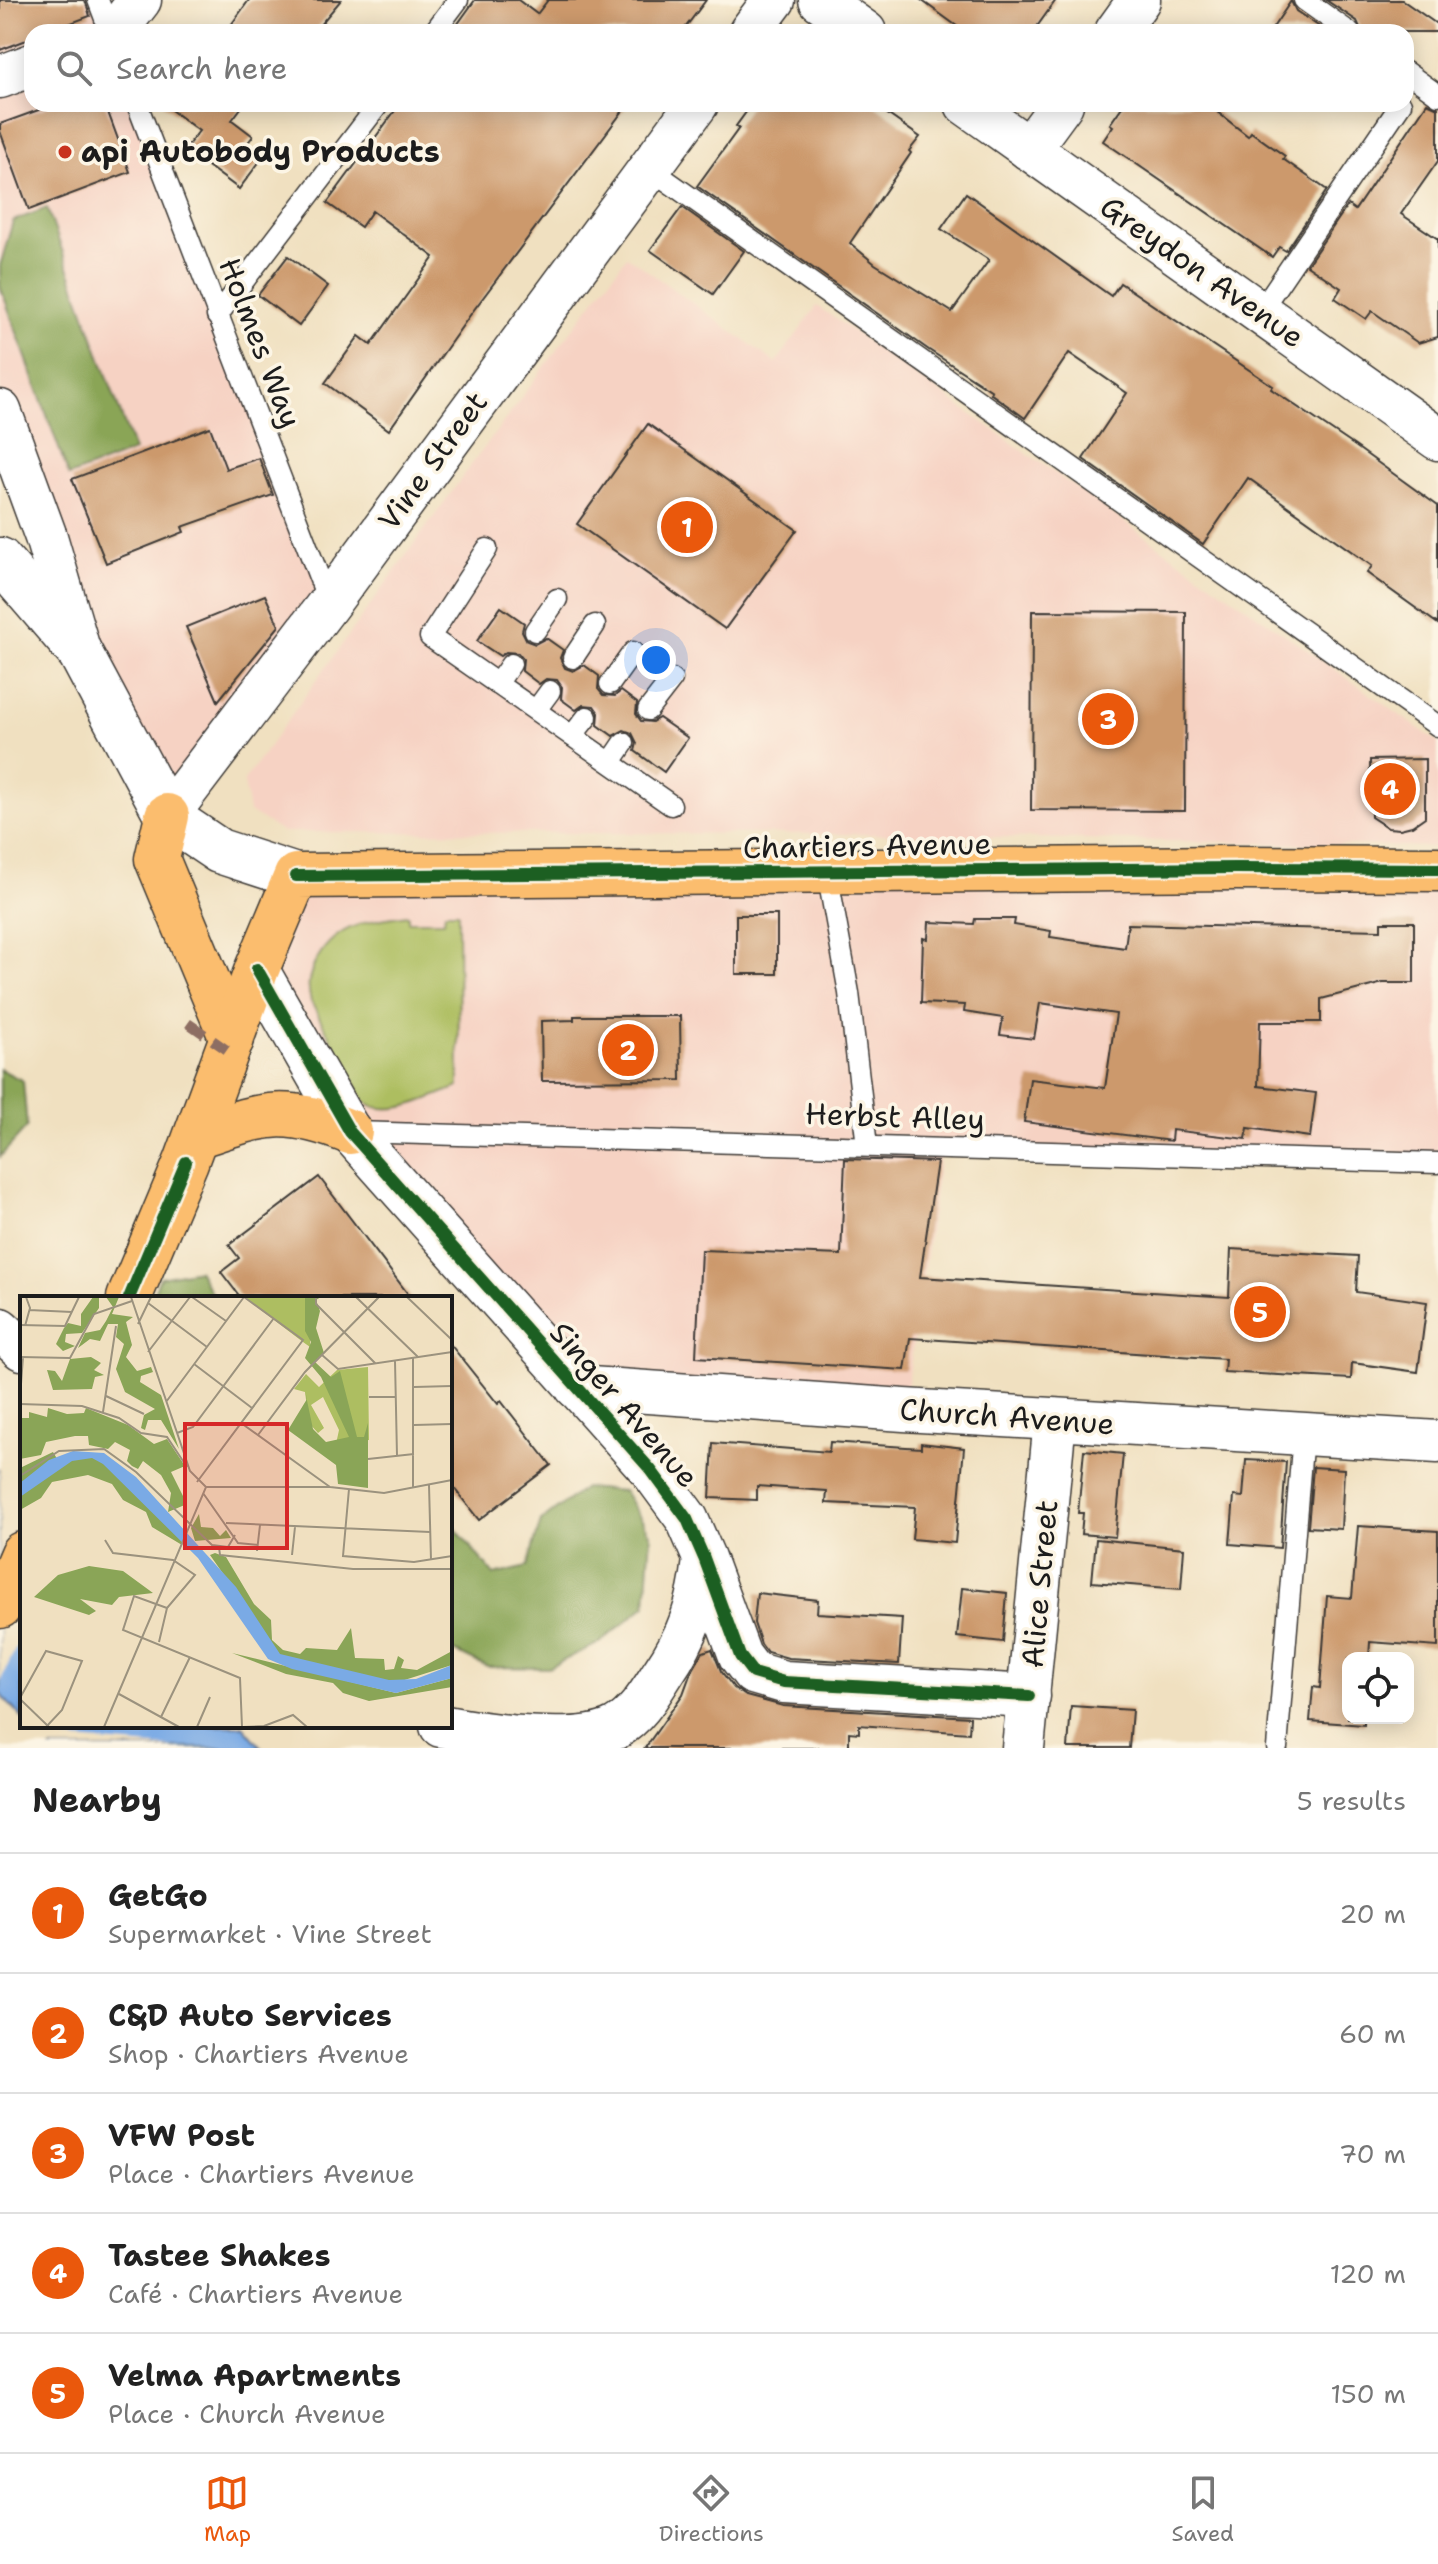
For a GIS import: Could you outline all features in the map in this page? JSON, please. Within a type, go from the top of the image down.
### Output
[{"type":"main road","points":[[167,816],[157,859],[232,1039]]},
{"type":"main road","name":"Chartiers Avenue","points":[[296,876],[1438,869]]},
{"type":"main road","points":[[130,1296],[191,1149],[257,969],[296,876]]},
{"type":"main road","points":[[191,1149],[253,1117],[288,1114],[316,1118],[350,1132]]},
{"type":"main road","points":[[0,1606],[20,1559]]},
{"type":"street","points":[[119,24],[140,0]]},
{"type":"street","points":[[756,24],[774,0]]},
{"type":"street","points":[[820,0],[854,24]]},
{"type":"street","points":[[1122,24],[1139,0]]},
{"type":"street","points":[[0,77],[24,68]]},
{"type":"street","name":"Vine Street","points":[[167,816],[329,603],[691,112]]},
{"type":"street","name":"Greydon Avenue","points":[[977,112],[1438,439]]},
{"type":"street","points":[[1029,149],[1056,112]]},
{"type":"street","points":[[0,411],[46,537],[80,653],[167,816],[219,851],[296,876]]},
{"type":"street","points":[[0,560],[80,653]]},
{"type":"street","name":"Singer Avenue","points":[[257,969],[350,1132],[651,1470],[687,1519],[740,1656],[753,1673],[784,1682],[1029,1696]]},
{"type":"street","points":[[0,1329],[20,1347]]},
{"type":"street","name":"Church Avenue","points":[[576,1387],[1055,1420],[1438,1442]]},
{"type":"street","name":"Alice Street","points":[[1023,1748],[1055,1420]]},
{"type":"street","points":[[446,1728],[481,1741],[591,1737],[615,1729],[637,1711],[692,1625],[700,1594],[704,1558]]},
{"type":"lane","points":[[98,0],[108,24]]},
{"type":"lane","points":[[440,24],[458,0]]},
{"type":"lane","points":[[1304,0],[1338,24]]},
{"type":"lane","points":[[1414,85],[1438,95]]},
{"type":"lane","name":"Holmes Way","points":[[140,112],[329,603]]},
{"type":"lane","points":[[217,316],[373,112]]},
{"type":"lane","points":[[1259,313],[1396,112]]},
{"type":"lane","points":[[649,168],[1438,726]]},
{"type":"lane","points":[[487,549],[430,637],[671,805]]},
{"type":"lane","points":[[535,631],[557,599]]},
{"type":"lane","points":[[573,658],[595,625]]},
{"type":"lane","points":[[610,684],[633,652]]},
{"type":"lane","points":[[497,684],[511,664]]},
{"type":"lane","points":[[648,710],[672,679]]},
{"type":"lane","points":[[536,710],[550,691]]},
{"type":"lane","points":[[572,736],[587,717]]},
{"type":"lane","points":[[611,762],[624,743]]},
{"type":"lane","points":[[827,872],[849,993],[867,1146]]},
{"type":"lane","name":"Herbst Alley","points":[[350,1132],[1438,1163]]},
{"type":"lane","points":[[1277,1748],[1303,1435]]},
{"type":"shaded area","points":[[0,0],[98,0],[107,24],[24,24],[24,112],[140,112],[329,603],[167,816],[0,411]]},
{"type":"shaded area","points":[[627,256],[776,363],[817,306],[1438,742],[1438,847],[858,834],[282,832],[249,812],[244,781],[466,472]]},
{"type":"shaded area","points":[[1438,869],[1438,1163],[941,1148],[904,1410],[576,1387],[350,1132],[257,969],[296,876]]},
{"type":"green space","points":[[47,208],[134,451],[69,476],[0,286],[0,266],[13,221]]},
{"type":"green space","points":[[445,912],[458,912],[459,1087],[411,1105],[385,1109],[374,1107],[364,1101],[311,1002],[309,979],[312,970],[331,941],[353,927],[408,915],[408,921],[444,921]]},
{"type":"green space","points":[[0,1069],[23,1081],[27,1127],[0,1157]]},
{"type":"green space","points":[[198,1270],[213,1296],[153,1296],[160,1277]]},
{"type":"green space","points":[[584,1488],[624,1491],[651,1535],[646,1605],[600,1643],[548,1668],[487,1667],[452,1650],[452,1524],[494,1575],[527,1567],[541,1521]]},
{"type":"water","points":[[0,1470],[20,1491],[20,1716],[0,1694]]},
{"type":"water","points":[[32,1728],[245,1728],[262,1748],[50,1748]]},
{"type":"pier","points":[[0,1466],[20,1485],[20,1638],[0,1682]]},
{"type":"pier","points":[[34,1736],[64,1739],[177,1748],[45,1748]]},
{"type":"building","points":[[0,0],[85,0],[90,16],[68,24],[24,24],[24,41],[0,50]]},
{"type":"building","points":[[249,0],[341,0],[321,24],[232,24]]},
{"type":"building","points":[[475,0],[518,0],[537,14],[548,0],[706,0],[688,24],[458,24]]},
{"type":"building","points":[[921,0],[1056,0],[1039,24],[954,24]]},
{"type":"building","points":[[1326,0],[1402,0],[1438,25],[1438,32],[1414,32],[1414,24],[1358,24]]},
{"type":"building","points":[[1291,1],[1296,11],[1315,24],[1275,24]]},
{"type":"building","points":[[1427,103],[1438,108],[1438,161],[1401,214],[1438,239],[1438,337],[1418,343],[1372,311],[1366,319],[1335,298],[1341,288],[1307,265],[1348,205],[1355,210]]},
{"type":"building","name":"api Autobody Products","points":[[33,112],[108,112],[130,172],[29,210],[0,124]]},
{"type":"building","points":[[174,112],[238,112],[232,120],[253,136],[243,149],[260,161],[239,189],[185,149],[199,131]]},
{"type":"building","points":[[394,112],[622,112],[473,311],[389,430],[325,383],[359,336],[371,345],[434,257],[372,211],[361,227],[327,203]]},
{"type":"building","points":[[746,112],[884,112],[920,137],[850,243],[875,264],[952,312],[989,260],[941,229],[966,193],[1111,296],[1120,283],[1273,386],[1271,389],[1438,506],[1438,624],[1367,573],[1372,566],[1248,478],[1203,544],[1083,459],[1127,393],[1069,353],[1025,418],[990,393],[992,391],[697,186],[739,128],[736,126]]},
{"type":"building","points":[[1118,112],[1217,112],[1248,136],[1251,132],[1285,156],[1283,159],[1327,190],[1286,251],[1279,247],[1272,257],[1103,141],[1113,126],[1110,124]]},
{"type":"building","points":[[682,207],[744,251],[713,294],[650,250]]},
{"type":"building","points":[[288,256],[328,286],[299,326],[258,295]]},
{"type":"building","points":[[648,424],[797,530],[725,629],[577,524]]},
{"type":"building","points":[[210,427],[226,469],[259,458],[273,495],[182,527],[184,532],[106,563],[72,479]]},
{"type":"building","points":[[265,595],[279,626],[218,701],[186,627]]},
{"type":"building","points":[[501,607],[524,623],[522,631],[527,641],[535,644],[546,638],[563,650],[560,658],[565,668],[573,671],[584,665],[599,676],[598,689],[603,695],[615,696],[621,691],[637,703],[636,714],[641,721],[652,722],[659,718],[688,738],[664,772],[635,751],[637,743],[632,733],[624,730],[613,736],[598,725],[599,713],[594,706],[583,705],[576,710],[561,699],[562,687],[557,680],[546,679],[539,684],[522,671],[523,659],[518,653],[506,652],[500,656],[477,641]]},
{"type":"building","points":[[1032,611],[1186,612],[1185,811],[1031,810]]},
{"type":"building","points":[[1425,759],[1425,817],[1412,826],[1400,829],[1388,828],[1371,817],[1370,760]]},
{"type":"building","points":[[736,915],[777,915],[777,974],[736,974]]},
{"type":"building","points":[[975,919],[1015,919],[1014,925],[1051,931],[1050,937],[1125,948],[1128,924],[1381,930],[1381,922],[1414,922],[1414,983],[1383,983],[1321,999],[1321,1022],[1260,1022],[1258,1086],[1316,1093],[1310,1137],[1248,1128],[1246,1139],[1172,1130],[1171,1141],[1024,1122],[1030,1079],[1105,1088],[1116,1014],[1040,1003],[1034,1039],[1000,1035],[1003,1018],[964,1012],[965,1005],[921,1003],[923,938],[928,939],[929,922],[974,924]]},
{"type":"building","points":[[574,1016],[680,1016],[681,1080],[542,1081],[541,1021],[574,1020]]},
{"type":"building","points":[[845,1159],[937,1162],[920,1277],[1229,1297],[1231,1249],[1358,1256],[1356,1292],[1427,1302],[1418,1372],[1352,1363],[1351,1379],[1224,1372],[1225,1359],[910,1338],[905,1370],[696,1357],[701,1250],[841,1255]]},
{"type":"building","points":[[319,1177],[409,1296],[239,1296],[221,1272],[239,1258],[229,1245]]},
{"type":"building","points":[[452,1346],[498,1404],[501,1401],[551,1465],[479,1520],[452,1486]]},
{"type":"building","points":[[830,1442],[921,1448],[921,1443],[964,1448],[955,1543],[912,1539],[915,1507],[826,1503],[827,1491],[757,1486],[757,1500],[710,1498],[713,1443],[829,1452]]},
{"type":"building","points":[[1084,1450],[1123,1454],[1115,1537],[1081,1534],[1083,1513],[1078,1513]]},
{"type":"building","points":[[1246,1460],[1286,1462],[1280,1548],[1230,1544],[1234,1496],[1243,1497]]},
{"type":"building","points":[[1313,1467],[1344,1469],[1341,1529],[1308,1527]]},
{"type":"building","points":[[1358,1526],[1438,1531],[1438,1647],[1370,1642],[1369,1652],[1342,1652],[1342,1723],[1310,1721],[1313,1687],[1320,1688],[1327,1596],[1352,1598]]},
{"type":"building","points":[[1096,1539],[1184,1548],[1181,1589],[1092,1582]]},
{"type":"building","points":[[962,1588],[1007,1593],[1003,1642],[957,1637]]},
{"type":"building","points":[[757,1593],[818,1600],[817,1613],[902,1618],[899,1664],[788,1658],[767,1652],[754,1623]]},
{"type":"building","points":[[712,1649],[721,1671],[734,1688],[746,1696],[783,1706],[970,1717],[969,1733],[859,1725],[859,1733],[849,1732],[849,1748],[645,1748],[683,1694],[703,1652]]},
{"type":"building","points":[[1071,1706],[1132,1710],[1129,1748],[1068,1748]]},
{"type":"marked path","points":[[188,1023],[227,1050]]},
{"type":"cycle path","points":[[296,876],[1438,869]]},
{"type":"cycle path","points":[[257,969],[350,1132],[651,1470],[687,1519],[740,1656],[753,1673],[784,1682],[1029,1696]]},
{"type":"cycle path","points":[[130,1296],[186,1162]]},
{"type":"place","name":"api Autobody Products","points":[[65,152]]},
{"type":"place","name":"GetGo","points":[[687,527]]},
{"type":"place","name":"VFW Post","points":[[1108,719]]},
{"type":"place","name":"Tastee Shakes","points":[[1390,789]]},
{"type":"place","name":"C&D Auto Services","points":[[628,1050]]},
{"type":"place","name":"Velma Apartments","points":[[1260,1312]]}]
